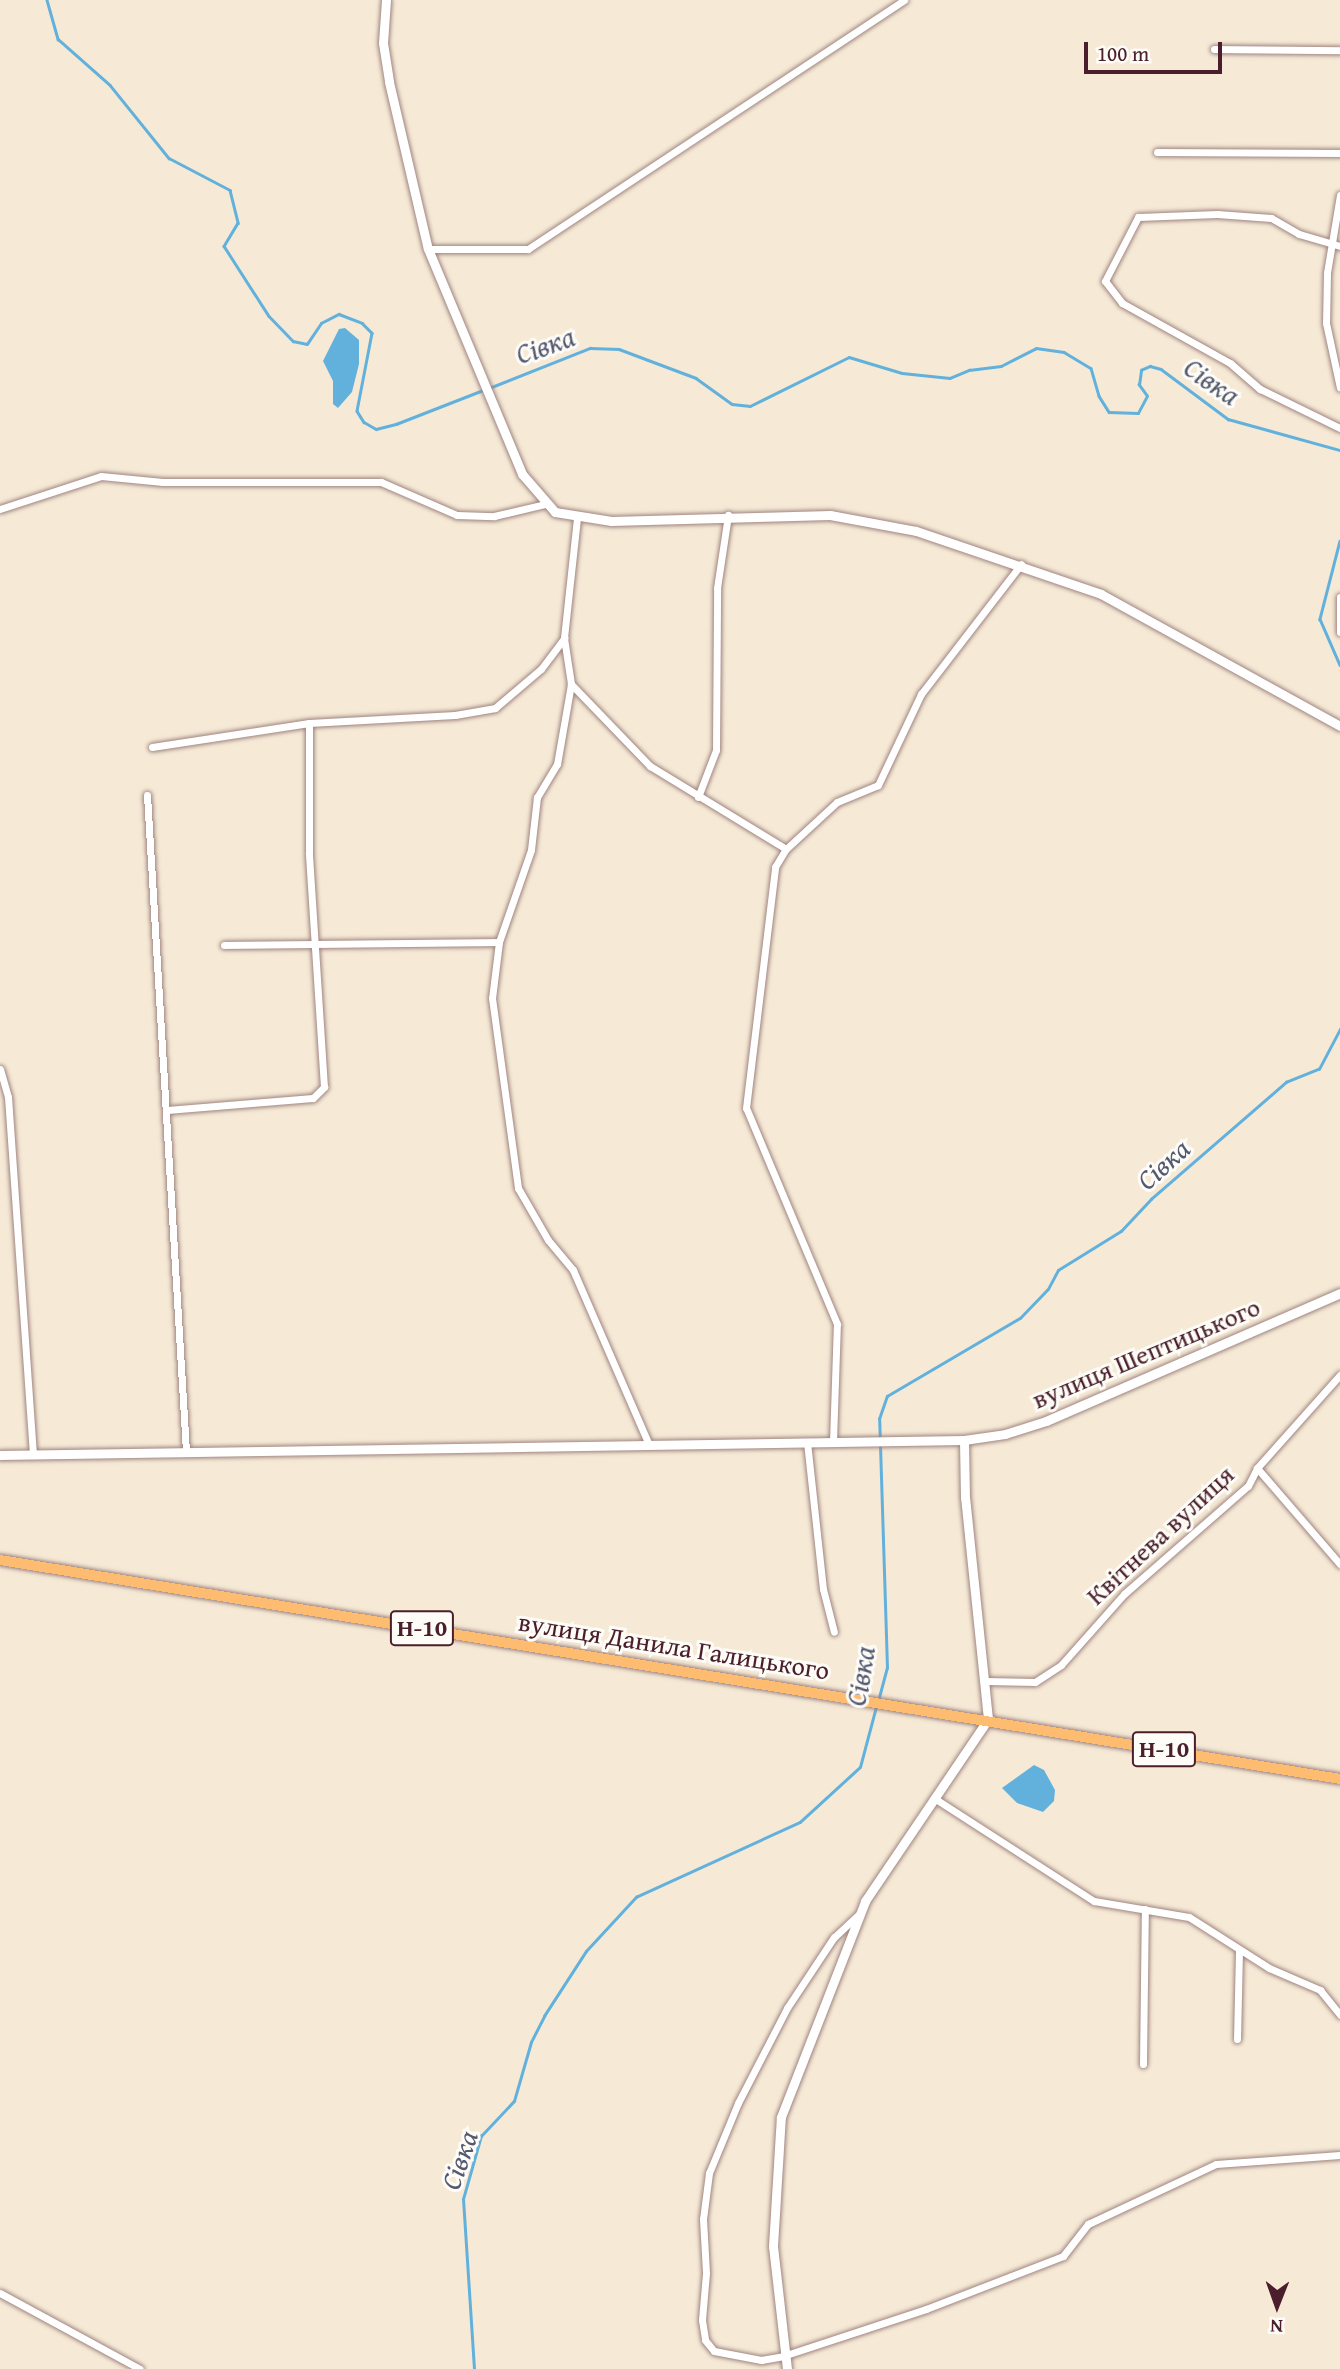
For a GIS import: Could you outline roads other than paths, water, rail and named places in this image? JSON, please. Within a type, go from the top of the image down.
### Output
[{"type":"main road","name":"вулиця Данила Галицького","points":[[0,1560],[988,1719],[1340,1779]]},
{"type":"street","points":[[386,0],[383,43],[389,82],[428,249],[522,474],[545,504],[565,517],[577,518],[830,515],[916,531],[1021,563],[1101,594],[1340,726]]},
{"type":"street","points":[[428,249],[528,249],[904,0]]},
{"type":"street","points":[[1214,49],[1340,50]]},
{"type":"street","points":[[1157,152],[1340,153]]},
{"type":"street","points":[[1340,195],[1326,323],[1340,388]]},
{"type":"street","points":[[1336,245],[1299,234],[1271,218],[1217,214],[1138,217],[1105,281],[1122,303],[1230,363],[1260,389],[1340,428]]},
{"type":"street","points":[[0,509],[101,476],[163,482],[381,482],[457,515],[494,516],[545,504]]},
{"type":"street","points":[[698,797],[716,750],[717,587],[728,515]]},
{"type":"street","points":[[577,518],[565,638],[571,684],[557,764],[537,797],[531,850],[499,942],[492,998],[518,1188],[548,1240],[573,1270],[649,1445]]},
{"type":"street","points":[[833,1442],[837,1324],[746,1108],[775,867],[786,849],[836,803],[878,785],[921,694],[1021,563]]},
{"type":"street","points":[[1340,597],[1340,632]]},
{"type":"street","points":[[152,747],[309,723],[455,715],[495,708],[541,669],[565,638]]},
{"type":"street","points":[[571,684],[650,766],[786,849]]},
{"type":"street","points":[[167,1110],[313,1098],[324,1087],[314,944],[309,723]]},
{"type":"street","points":[[146,795],[186,1452]]},
{"type":"street","points":[[224,945],[499,942]]},
{"type":"street","points":[[0,1069],[33,1455]]},
{"type":"street","name":"вулиця Шептицького","points":[[0,1455],[964,1440],[1046,1421],[1340,1293]]},
{"type":"street","name":"Квітнева вулиця","points":[[986,1681],[1035,1682],[1061,1665],[1124,1594],[1248,1486],[1257,1468],[1340,1376]]},
{"type":"street","points":[[787,2369],[783,2356],[773,2246],[781,2117],[860,1914],[988,1719],[965,1498],[964,1440]]},
{"type":"street","points":[[807,1442],[823,1589],[834,1632]]},
{"type":"street","points":[[1257,1468],[1337,1553],[1340,1564]]},
{"type":"street","points":[[934,1798],[1094,1901],[1189,1917],[1239,1951],[1320,1990],[1340,2015]]},
{"type":"street","points":[[1143,2064],[1145,1909]]},
{"type":"street","points":[[860,1914],[834,1937],[787,2008],[738,2103],[709,2173],[704,2219],[705,2340],[714,2351],[734,2358],[783,2356],[1063,2256],[1088,2224],[1216,2164],[1340,2154]]},
{"type":"street","points":[[1237,2039],[1239,1951]]},
{"type":"street","points":[[0,2293],[140,2369]]},
{"type":"water","points":[[345,328],[359,340],[359,364],[352,392],[338,408],[333,404],[333,381],[323,361],[339,329]]},
{"type":"water","points":[[1034,1765],[1044,1770],[1055,1790],[1054,1801],[1043,1812],[1017,1803],[1002,1788]]},
{"type":"waterway","name":"Сівка","points":[[47,0],[58,39],[110,85],[169,158],[230,190],[238,223],[224,246],[269,316],[293,341],[307,344],[321,323],[339,314],[362,323],[372,333],[357,411],[364,422],[376,429],[396,424],[483,390]]},
{"type":"waterway","name":"Сівка","points":[[489,388],[590,348],[619,349],[696,378],[732,404],[750,406],[849,357],[902,373],[950,378],[969,370],[1001,366],[1036,348],[1064,352],[1091,368],[1099,396],[1109,412],[1138,413],[1147,396],[1139,385],[1141,370],[1150,366],[1161,369],[1228,419],[1340,450]]},
{"type":"waterway","name":"Сівка","points":[[1340,541],[1320,619],[1340,665]]},
{"type":"waterway","name":"Сівка","points":[[878,1701],[887,1668],[879,1419],[887,1396],[1020,1318],[1048,1289],[1058,1270],[1121,1231],[1151,1199],[1286,1082],[1319,1069],[1340,1029]]},
{"type":"waterway","name":"Сівка","points":[[474,2369],[463,2199],[481,2136],[514,2101],[531,2042],[544,2016],[586,1951],[636,1897],[800,1822],[860,1767],[876,1707]]}]
